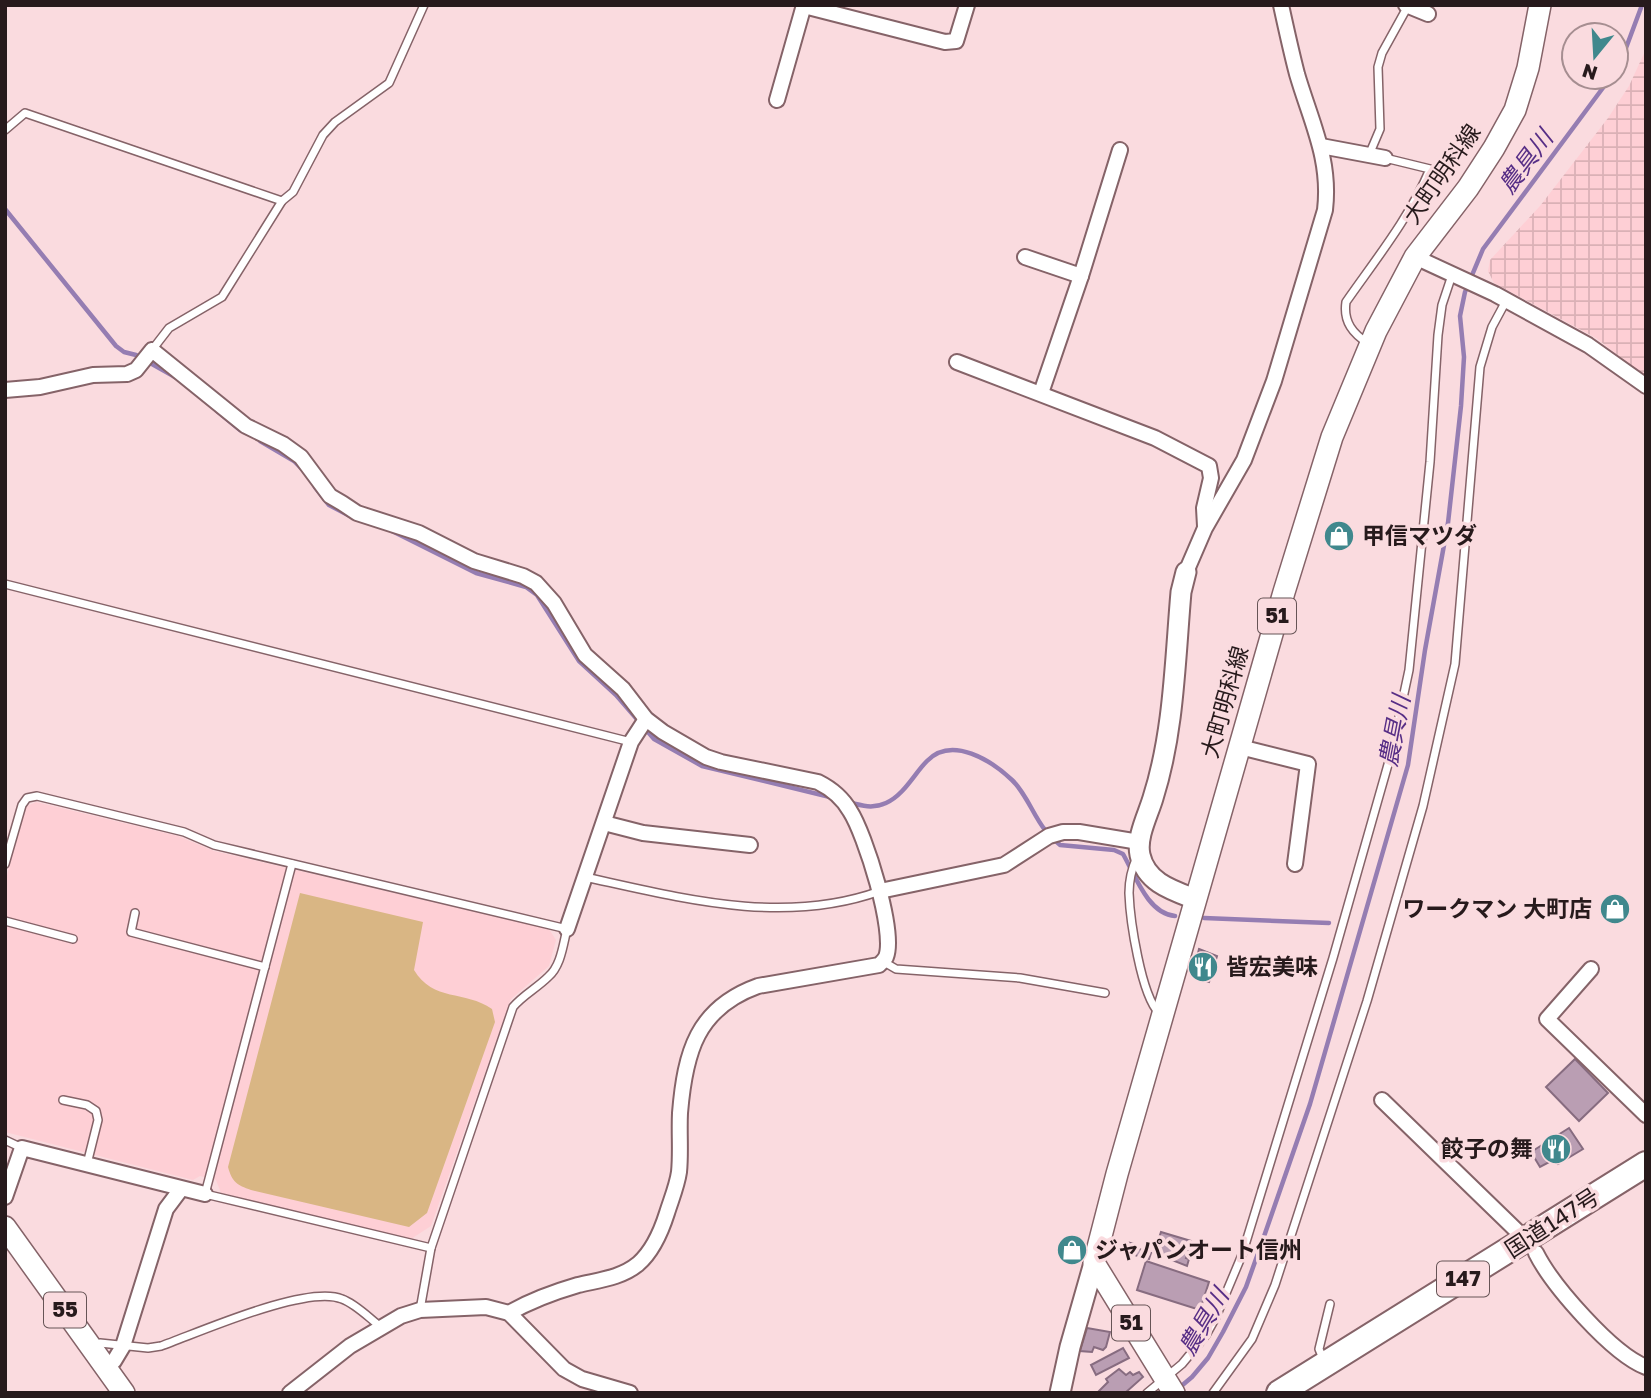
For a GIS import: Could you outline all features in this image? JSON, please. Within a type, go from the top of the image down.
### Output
[{"type":"highway","name":"国道147号","points":[[1279,1393],[1318,1384],[1530,1247],[1646,1164]]},
{"type":"highway","name":"国道147号","points":[[1530,1247],[1646,1184]]},
{"type":"main road","name":"大町明科線","points":[[1094,1263],[1195,899],[1332,437],[1370,345],[1415,257],[1468,188],[1515,110],[1528,68],[1540,5]]},
{"type":"main road","name":"55","points":[[5,1227],[124,1393]]},
{"type":"main road","name":"51","points":[[1094,1263],[1169,1384]]},
{"type":"street","points":[[777,100],[804,6],[945,42],[956,41],[967,5]]},
{"type":"street","points":[[1195,899],[1166,887],[1145,871],[1139,848],[1168,738],[1181,592],[1186,572],[1205,528],[1244,460],[1282,355],[1325,210],[1328,186],[1321,146],[1297,74],[1281,5]]},
{"type":"street","points":[[1407,6],[1428,14]]},
{"type":"street","points":[[1321,146],[1385,158]]},
{"type":"street","points":[[1041,393],[1120,150]]},
{"type":"street","points":[[1024,257],[1081,276]]},
{"type":"street","points":[[1415,257],[1500,297],[1588,345],[1646,386]]},
{"type":"street","points":[[5,390],[40,387],[93,375],[127,374],[136,370],[152,350],[246,426],[283,444],[301,457],[330,496],[358,513],[419,533],[474,561],[523,576],[536,583],[554,603],[585,655],[623,689],[646,719],[684,745],[706,757],[818,782],[831,788],[852,813],[880,891],[888,942],[883,961],[878,965],[758,986],[719,1005],[700,1030],[692,1050],[680,1112],[679,1174],[663,1226],[651,1249],[638,1264],[622,1275],[560,1291],[509,1313]]},
{"type":"street","points":[[957,362],[1155,438],[1209,466],[1211,478],[1204,508],[1205,528]]},
{"type":"street","points":[[567,929],[631,742],[646,719]]},
{"type":"street","points":[[1240,747],[1308,764],[1295,864]]},
{"type":"street","points":[[604,823],[643,833],[750,845]]},
{"type":"street","points":[[880,891],[1004,865],[1049,835],[1063,832],[1139,848]]},
{"type":"street","points":[[1591,969],[1547,1019],[1646,1115]]},
{"type":"street","points":[[1382,1100],[1517,1231],[1546,1272],[1584,1317],[1625,1353],[1646,1367]]},
{"type":"street","points":[[5,1197],[22,1149],[205,1194]]},
{"type":"street","points":[[106,1367],[114,1361],[123,1346],[166,1209],[181,1189]]},
{"type":"street","points":[[1060,1393],[1094,1263]]},
{"type":"street","points":[[290,1393],[350,1346],[401,1316],[420,1310],[486,1307],[509,1313],[564,1369],[590,1382],[630,1393]]},
{"type":"lane","points":[[152,350],[169,328],[222,297],[282,201],[293,192],[323,135],[335,122],[389,83],[424,5]]},
{"type":"lane","points":[[1369,156],[1380,129],[1378,67],[1382,53],[1407,6]]},
{"type":"lane","points":[[5,130],[25,113],[282,201]]},
{"type":"lane","points":[[1370,345],[1359,338],[1350,327],[1344,314],[1346,302],[1402,223],[1430,169],[1385,158]]},
{"type":"lane","points":[[1147,1393],[1169,1384],[1206,1335],[1242,1255],[1333,958],[1391,754],[1409,670],[1430,462],[1438,335],[1442,306],[1455,275]]},
{"type":"lane","points":[[1213,1393],[1252,1339],[1275,1285],[1367,1001],[1423,806],[1455,664],[1480,367],[1500,297]]},
{"type":"lane","points":[[5,584],[631,742]]},
{"type":"lane","points":[[5,864],[22,805],[27,798],[37,796],[184,832],[214,845],[567,929],[557,966],[550,976],[513,1007],[431,1248],[420,1310]]},
{"type":"lane","points":[[1139,848],[1131,871],[1131,916],[1145,988],[1155,1010],[1162,1017]]},
{"type":"lane","points":[[292,864],[205,1194],[431,1248]]},
{"type":"lane","points":[[585,877],[710,904],[736,907],[827,903],[880,891]]},
{"type":"lane","points":[[135,913],[131,932],[265,967]]},
{"type":"lane","points":[[5,921],[73,939]]},
{"type":"lane","points":[[883,961],[896,969],[1020,978],[1105,993]]},
{"type":"lane","points":[[62,1100],[87,1105],[96,1111],[98,1120],[86,1164]]},
{"type":"lane","points":[[5,1140],[22,1149]]},
{"type":"lane","points":[[91,1346],[100,1343],[148,1348],[160,1346],[278,1304],[318,1296],[342,1298],[381,1327]]},
{"type":"lane","points":[[1318,1384],[1319,1349],[1330,1304]]},
{"type":"shaded area","points":[[1646,49],[1646,377],[1596,338],[1494,283],[1488,271],[1490,260],[1540,206],[1626,91],[1630,91],[1630,84]]},
{"type":"shaded area","points":[[36,802],[178,836],[214,851],[549,929],[556,940],[549,966],[511,999],[431,1226],[411,1239],[221,1193],[216,1180],[200,1176],[193,1180],[5,1132],[5,883],[25,807]]},
{"type":"shaded area","points":[[300,893],[423,922],[414,970],[430,987],[471,999],[492,1009],[495,1022],[427,1213],[409,1227],[251,1190],[236,1182],[228,1167]]},
{"type":"building","points":[[1199,949],[1217,956],[1209,982],[1192,976]]},
{"type":"building","points":[[1575,1059],[1608,1093],[1579,1121],[1546,1087]]},
{"type":"building","points":[[1569,1128],[1583,1149],[1558,1164],[1553,1160],[1540,1167],[1531,1152]]},
{"type":"building","points":[[1161,1232],[1191,1241],[1186,1258],[1189,1259],[1187,1266],[1154,1253]]},
{"type":"building","points":[[1127,1242],[1151,1253],[1149,1259],[1124,1252]]},
{"type":"building","points":[[1146,1261],[1209,1282],[1200,1310],[1137,1290]]},
{"type":"building","points":[[1087,1328],[1110,1332],[1103,1350],[1094,1347],[1092,1352],[1080,1351]]},
{"type":"building","points":[[1123,1348],[1129,1358],[1096,1375],[1091,1365]]},
{"type":"building","points":[[1119,1369],[1126,1375],[1139,1372],[1143,1377],[1125,1393],[1097,1393],[1108,1382],[1106,1379]]},
{"type":"waterway","name":"農具川","points":[[1630,37],[1642,5]]},
{"type":"waterway","name":"農具川","points":[[1179,1388],[1208,1358],[1246,1287],[1310,1104],[1408,765],[1448,523],[1461,406],[1464,357],[1460,316],[1465,292],[1483,249],[1601,91]]},
{"type":"waterway","points":[[5,209],[116,346],[175,377]]},
{"type":"waterway","points":[[217,411],[240,430]]},
{"type":"waterway","points":[[260,441],[294,461],[302,469]]},
{"type":"waterway","points":[[315,487],[329,505],[348,515]]},
{"type":"waterway","points":[[392,531],[476,573],[526,587],[537,595],[579,661],[616,695],[654,739],[702,766],[834,798]]},
{"type":"waterway","points":[[849,802],[863,806],[881,805],[898,795],[927,761],[937,754],[948,750],[971,754],[994,765],[1012,780],[1045,830],[1060,845],[1114,850],[1123,854],[1150,901],[1166,914],[1175,916]]},
{"type":"waterway","points":[[1204,918],[1329,923]]},
{"type":"place","name":"甲信マツダ","points":[[1339,536]]},
{"type":"place","name":"ワークマン 大町店","points":[[1615,909]]},
{"type":"place","name":"皆宏美味","points":[[1203,967]]},
{"type":"place","name":"餃子の舞","points":[[1556,1149]]},
{"type":"place","name":"ジャパンオート信州","points":[[1072,1250]]}]
